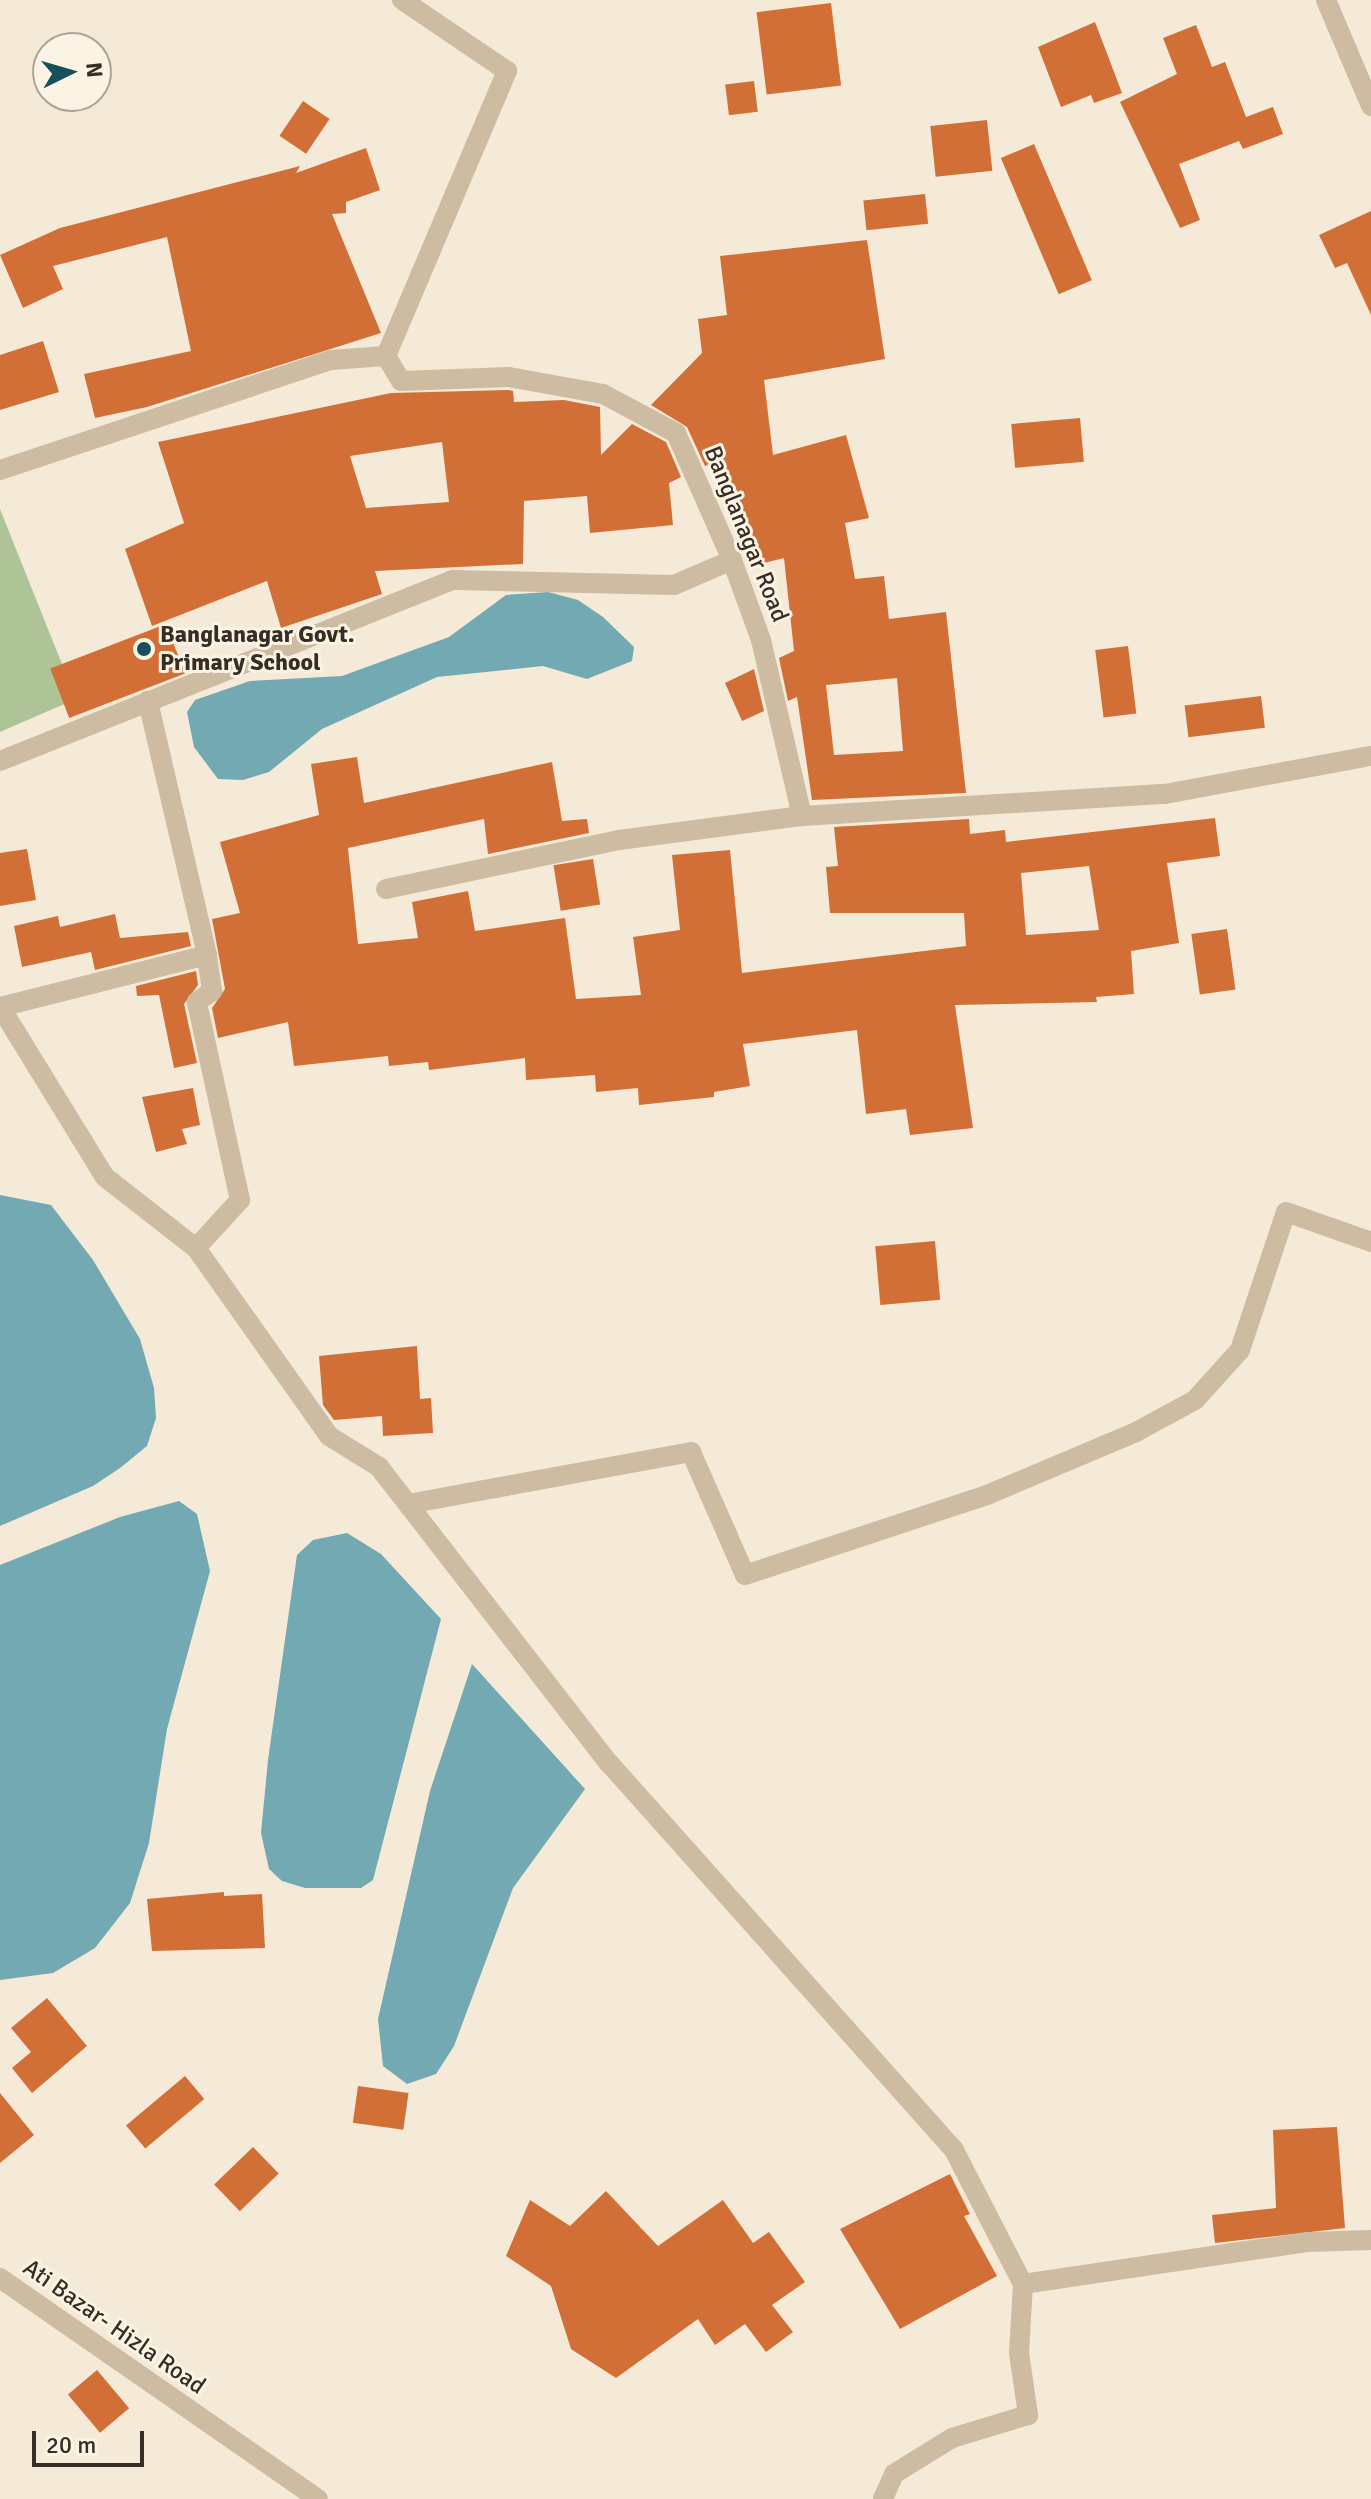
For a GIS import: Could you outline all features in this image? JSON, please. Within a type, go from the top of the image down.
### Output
[{"type":"street","points":[[0,470],[331,360],[386,356],[507,71],[402,0]]},
{"type":"street","points":[[1326,0],[1371,106]]},
{"type":"street","name":"Banglanagar Road","points":[[386,356],[401,381],[509,377],[603,394],[676,433],[732,560],[761,640],[802,816]]},
{"type":"street","points":[[0,761],[453,580],[674,585],[732,560]]},
{"type":"street","points":[[148,701],[207,955],[212,991],[197,1002],[240,1200],[196,1248]]},
{"type":"street","points":[[386,889],[619,840],[802,816],[1165,794],[1371,756]]},
{"type":"street","points":[[207,955],[0,1007],[105,1177],[196,1248],[329,1436],[379,1467],[609,1763],[954,2150],[1023,2284],[1019,2353],[1028,2415],[952,2438],[894,2474],[883,2499]]},
{"type":"street","points":[[408,1504],[691,1452],[745,1575],[987,1495],[1136,1432],[1195,1400],[1240,1350],[1286,1212],[1371,1242]]},
{"type":"street","points":[[1023,2284],[1308,2242],[1371,2240]]},
{"type":"street","name":"Ati Bazar- Hizla Road","points":[[0,2278],[318,2499]]},
{"type":"green space","points":[[0,509],[76,699],[0,732]]},
{"type":"water","points":[[548,592],[578,600],[603,617],[634,647],[632,661],[587,679],[543,666],[437,677],[322,729],[269,772],[243,780],[218,779],[194,747],[187,712],[195,700],[250,681],[342,676],[449,637],[506,595]]},
{"type":"water","points":[[0,1195],[51,1205],[93,1260],[140,1339],[154,1388],[156,1418],[147,1446],[120,1468],[93,1486],[0,1526]]},
{"type":"water","points":[[179,1501],[197,1514],[210,1571],[167,1729],[149,1843],[130,1903],[95,1948],[53,1973],[0,1980],[0,1565],[120,1517]]},
{"type":"water","points":[[347,1533],[381,1554],[441,1619],[373,1880],[361,1888],[305,1888],[282,1881],[269,1869],[261,1833],[268,1760],[297,1555],[313,1540]]},
{"type":"water","points":[[472,1664],[585,1789],[513,1888],[454,2046],[436,2074],[407,2084],[383,2066],[378,2019],[430,1791]]},
{"type":"building","points":[[831,3],[841,85],[767,95],[757,12]]},
{"type":"building","points":[[1095,22],[1122,93],[1094,103],[1091,95],[1061,107],[1038,47]]},
{"type":"building","points":[[1196,25],[1212,67],[1225,62],[1246,117],[1273,107],[1283,134],[1243,149],[1239,141],[1179,164],[1200,220],[1180,228],[1120,102],[1177,74],[1163,38]]},
{"type":"building","points":[[754,81],[758,112],[729,115],[725,85]]},
{"type":"building","points":[[303,101],[330,119],[306,154],[280,136]]},
{"type":"building","points":[[987,120],[992,171],[936,177],[930,126]]},
{"type":"building","points":[[1034,144],[1092,280],[1059,294],[1001,158]]},
{"type":"building","points":[[366,148],[380,190],[346,202],[346,213],[332,214],[381,333],[147,407],[95,418],[84,374],[191,351],[167,237],[53,266],[63,289],[23,308],[0,255],[60,228],[300,166],[296,173]]},
{"type":"building","points":[[925,194],[928,224],[866,230],[863,200]]},
{"type":"building","points":[[1371,211],[1371,315],[1347,263],[1335,268],[1319,235]]},
{"type":"building","points":[[867,240],[885,359],[764,380],[773,455],[846,435],[869,518],[845,523],[855,579],[884,576],[889,619],[946,612],[966,793],[812,800],[797,697],[788,701],[779,658],[794,651],[784,558],[764,563],[719,459],[705,466],[687,427],[651,405],[702,353],[698,319],[727,315],[720,256]],"holes":[[[897,678],[903,751],[834,755],[826,685]]]},
{"type":"building","points":[[43,341],[59,392],[0,410],[0,355]]},
{"type":"building","points":[[508,390],[513,391],[514,402],[564,400],[600,407],[601,455],[632,424],[666,442],[681,477],[669,483],[673,525],[590,533],[587,496],[524,501],[523,564],[375,571],[382,594],[281,628],[267,581],[152,626],[125,549],[184,523],[158,442],[391,393]],"holes":[[[442,442],[449,502],[366,508],[350,456]]]},
{"type":"building","points":[[1080,418],[1084,462],[1015,468],[1011,424]]},
{"type":"building","points":[[166,624],[185,673],[69,718],[50,668]]},
{"type":"building","points":[[1128,646],[1136,713],[1104,718],[1095,650]]},
{"type":"building","points":[[754,669],[764,711],[742,721],[725,683]]},
{"type":"building","points":[[1261,696],[1265,728],[1188,737],[1185,705]]},
{"type":"building","points":[[357,757],[364,803],[552,762],[562,821],[587,819],[589,833],[488,854],[484,819],[348,848],[358,944],[418,938],[412,902],[468,891],[475,931],[565,918],[576,999],[641,995],[633,937],[680,930],[672,855],[730,850],[742,973],[966,946],[964,913],[830,913],[826,867],[838,866],[834,827],[969,819],[970,834],[1005,830],[1006,842],[1215,818],[1220,856],[1167,863],[1179,943],[1131,951],[1134,994],[1096,997],[1097,1002],[955,1005],[973,1128],[910,1135],[906,1109],[866,1114],[857,1030],[743,1044],[750,1086],[714,1092],[714,1097],[639,1105],[638,1088],[596,1092],[595,1075],[526,1080],[525,1058],[429,1070],[428,1062],[389,1066],[388,1056],[294,1066],[288,1022],[218,1038],[212,1008],[225,989],[212,919],[240,913],[220,842],[319,815],[311,764]],"holes":[[[1089,866],[1099,930],[1026,935],[1021,873]]]},
{"type":"building","points":[[27,849],[36,900],[0,906],[0,853]]},
{"type":"building","points":[[593,859],[600,904],[561,911],[553,865]]},
{"type":"building","points":[[115,914],[120,938],[188,932],[191,946],[95,970],[91,952],[22,967],[14,926],[58,916],[60,927]]},
{"type":"building","points":[[1227,929],[1235,989],[1200,994],[1191,934]]},
{"type":"building","points":[[196,971],[198,985],[184,1004],[197,1063],[174,1068],[159,995],[137,996],[136,986]]},
{"type":"building","points":[[193,1088],[200,1125],[182,1129],[187,1144],[156,1152],[142,1097]]},
{"type":"building","points":[[935,1241],[940,1300],[880,1305],[875,1246]]},
{"type":"building","points":[[417,1346],[420,1399],[431,1398],[433,1433],[383,1436],[382,1416],[334,1420],[323,1405],[319,1356]]},
{"type":"building","points":[[224,1892],[224,1896],[262,1894],[265,1948],[152,1951],[147,1899]]},
{"type":"building","points":[[47,1998],[87,2046],[32,2093],[12,2068],[31,2052],[11,2028]]},
{"type":"building","points":[[185,2076],[204,2099],[145,2148],[126,2125]]},
{"type":"building","points":[[358,2086],[409,2093],[403,2130],[353,2123]]},
{"type":"building","points":[[0,2093],[34,2135],[0,2163]]},
{"type":"building","points":[[1337,2127],[1345,2228],[1215,2243],[1212,2215],[1276,2208],[1273,2130]]},
{"type":"building","points":[[253,2147],[279,2174],[240,2211],[214,2185]]},
{"type":"building","points":[[950,2174],[970,2214],[964,2216],[997,2276],[900,2329],[840,2229]]},
{"type":"building","points":[[606,2191],[658,2246],[723,2200],[753,2243],[769,2232],[805,2282],[772,2305],[793,2332],[766,2352],[745,2324],[715,2345],[698,2319],[616,2378],[571,2349],[551,2286],[506,2256],[530,2200],[570,2226]]},
{"type":"building","points":[[97,2370],[129,2408],[100,2433],[68,2394]]},
{"type":"place","name":"Banglanagar Govt. Primary School","points":[[144,649]]}]
